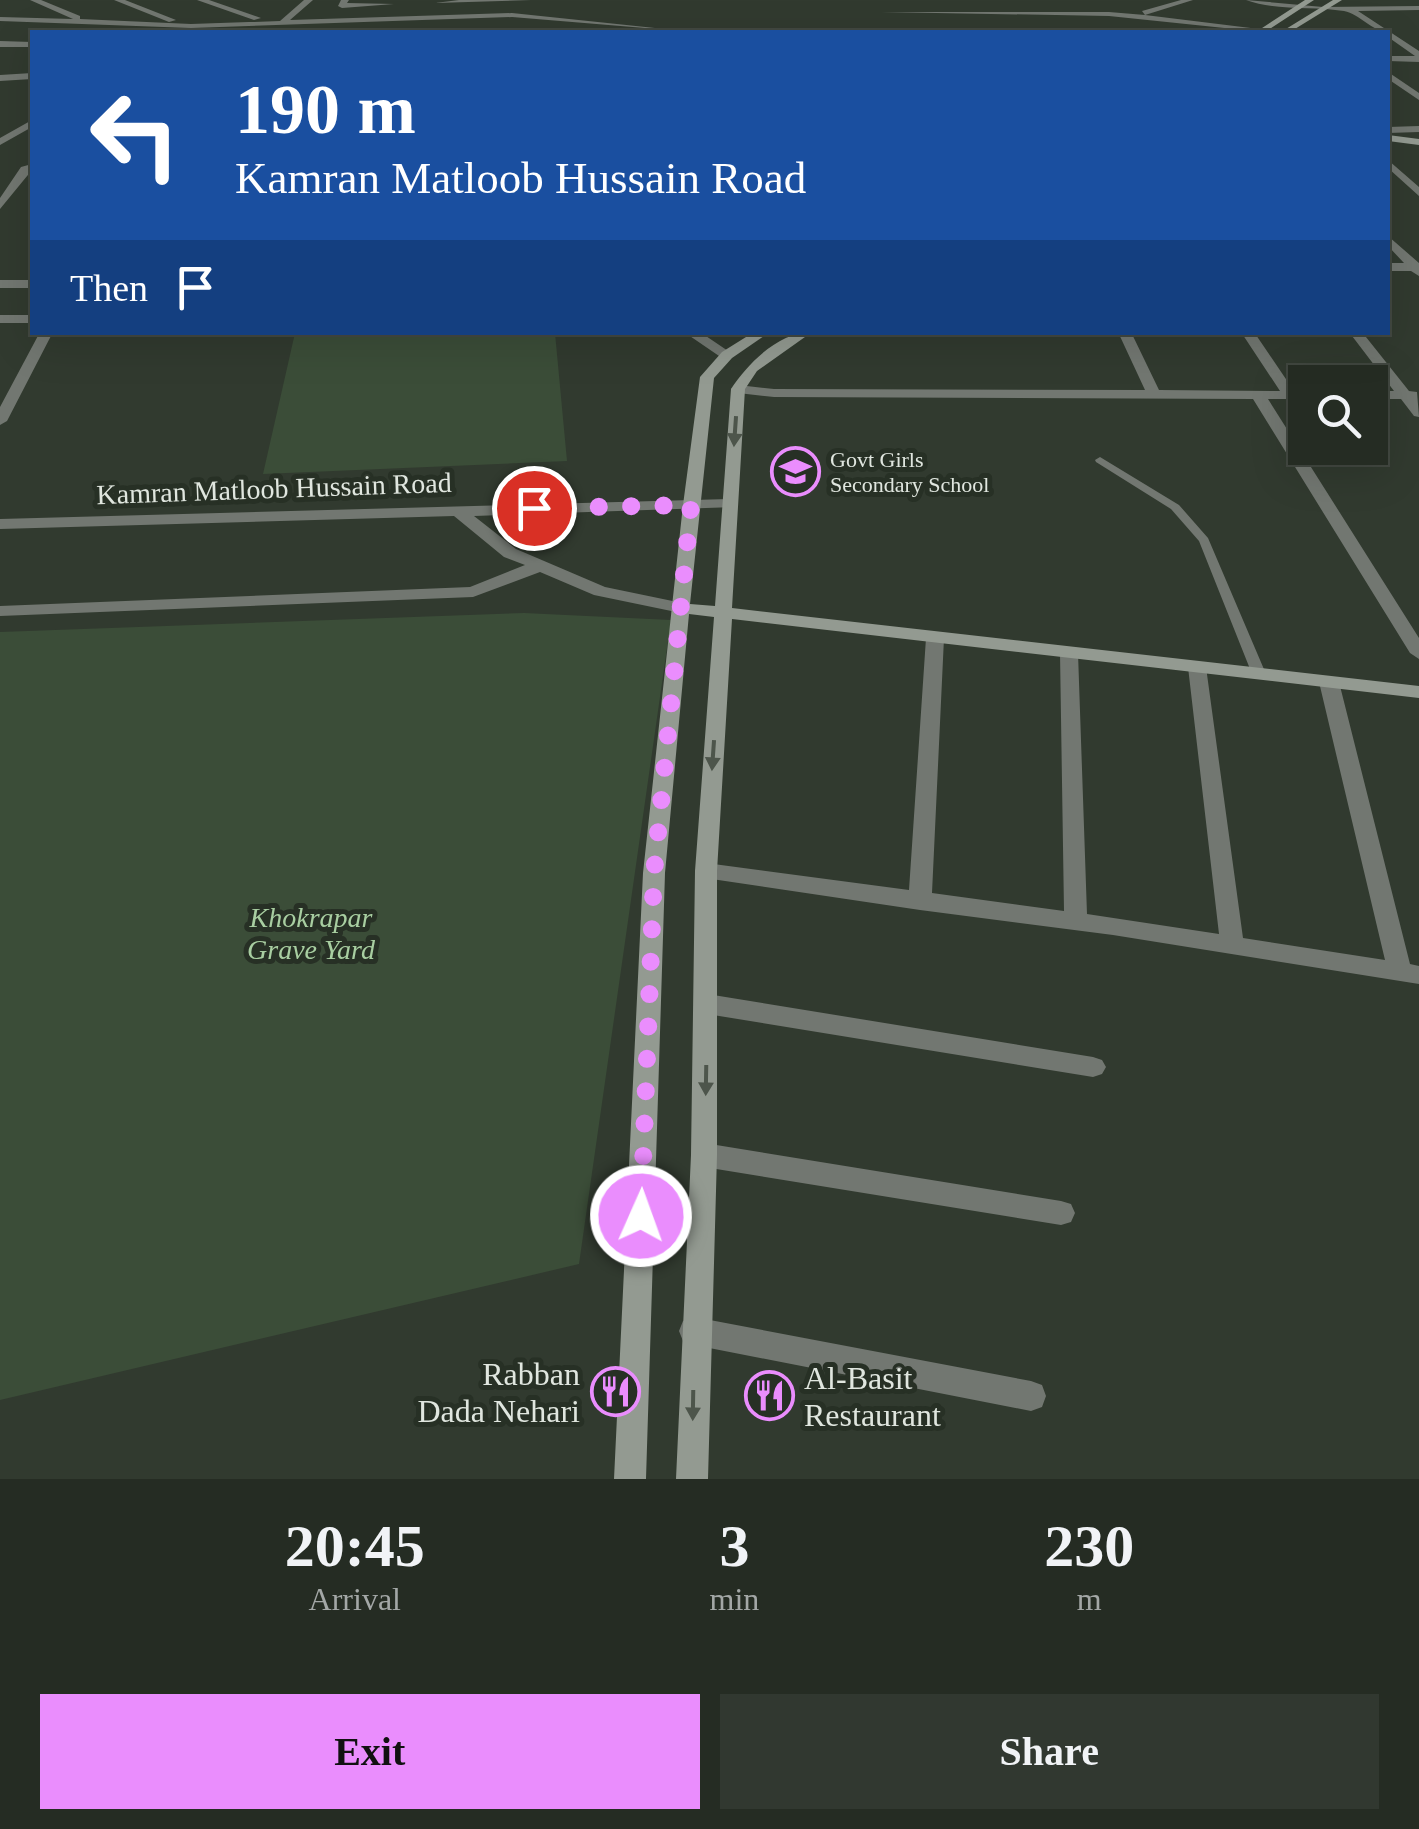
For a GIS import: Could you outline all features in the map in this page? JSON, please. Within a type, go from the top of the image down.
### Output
[{"type":"main road","points":[[1265,30],[1309,0]]},
{"type":"main road","points":[[1288,30],[1338,0]]},
{"type":"main road","points":[[1390,131],[1419,142]]},
{"type":"main road","points":[[630,1479],[654,873],[691,505],[707,378],[727,355],[759,335]]},
{"type":"main road","points":[[692,1479],[694,1331],[704,1155],[706,871],[738,389],[752,368],[802,335]]},
{"type":"main road","points":[[681,608],[1419,692]]},
{"type":"street","points":[[34,0],[83,22]]},
{"type":"street","points":[[118,0],[190,29]]},
{"type":"street","points":[[133,6],[163,0]]},
{"type":"street","points":[[202,0],[278,23]]},
{"type":"street","points":[[291,0],[306,2]]},
{"type":"street","points":[[345,0],[342,6],[399,4]]},
{"type":"street","points":[[515,0],[522,16]]},
{"type":"street","points":[[418,4],[527,0]]},
{"type":"street","points":[[883,0],[885,17],[1138,15],[1247,30]]},
{"type":"street","points":[[1102,0],[1109,14]]},
{"type":"street","points":[[1138,15],[1189,0]]},
{"type":"street","points":[[1250,0],[1323,9],[1419,8]]},
{"type":"street","points":[[278,23],[306,2]]},
{"type":"street","points":[[1404,8],[1419,18]]},
{"type":"street","points":[[1350,9],[1382,30]]},
{"type":"street","points":[[2,20],[190,29],[380,18],[522,16],[668,30]]},
{"type":"street","points":[[356,30],[380,18]]},
{"type":"street","points":[[1390,36],[1419,57]]},
{"type":"street","points":[[0,44],[30,45]]},
{"type":"street","points":[[1390,59],[1419,57]]},
{"type":"street","points":[[0,78],[30,76]]},
{"type":"street","points":[[1390,76],[1419,97]]},
{"type":"street","points":[[0,142],[30,123]]},
{"type":"street","points":[[1390,131],[1419,129]]},
{"type":"street","points":[[1390,165],[1419,193]]},
{"type":"street","points":[[0,206],[26,169]]},
{"type":"street","points":[[1390,242],[1417,269]]},
{"type":"street","points":[[1390,267],[1417,269]]},
{"type":"street","points":[[0,284],[30,284]]},
{"type":"street","points":[[0,319],[30,319]]},
{"type":"street","points":[[0,421],[46,335]]},
{"type":"street","points":[[695,335],[727,355]]},
{"type":"street","points":[[1125,335],[1154,395]]},
{"type":"street","points":[[1249,335],[1288,384]]},
{"type":"street","points":[[1357,335],[1412,395],[1419,413]]},
{"type":"street","points":[[738,389],[774,393],[1288,395]]},
{"type":"street","points":[[1258,395],[1419,654]]},
{"type":"street","name":"Kamran Matloob Hussain Road","points":[[0,524],[730,504]]},
{"type":"street","points":[[456,510],[510,553],[539,566],[600,591],[681,608]]},
{"type":"street","points":[[0,611],[473,592],[539,566]]},
{"type":"street","points":[[920,902],[936,638]]},
{"type":"street","points":[[1069,653],[1076,921]]},
{"type":"street","points":[[1197,668],[1232,945]]},
{"type":"street","points":[[706,871],[1076,921],[1409,973],[1330,682]]},
{"type":"street","points":[[707,1004],[1093,1067]]},
{"type":"street","points":[[704,1155],[1060,1213]]},
{"type":"street","points":[[694,1331],[1031,1396]]},
{"type":"lane","points":[[1100,460],[1174,507],[1204,540],[1258,674]]},
{"type":"green space","points":[[295,335],[555,335],[567,461],[263,474]]},
{"type":"green space","name":"Khokrapar Grave Yard","points":[[524,613],[671,620],[579,1264],[0,1400],[0,632]]},
{"type":"place","name":"Govt Girls Secondary School","points":[[795,472]]},
{"type":"place","name":"Rabban Dada Nehari","points":[[615,1392]]},
{"type":"place","name":"Al-Basit Restaurant","points":[[769,1396]]},
{"type":"route","points":[[534,508],[691,505],[654,873],[641,1216]]}]
